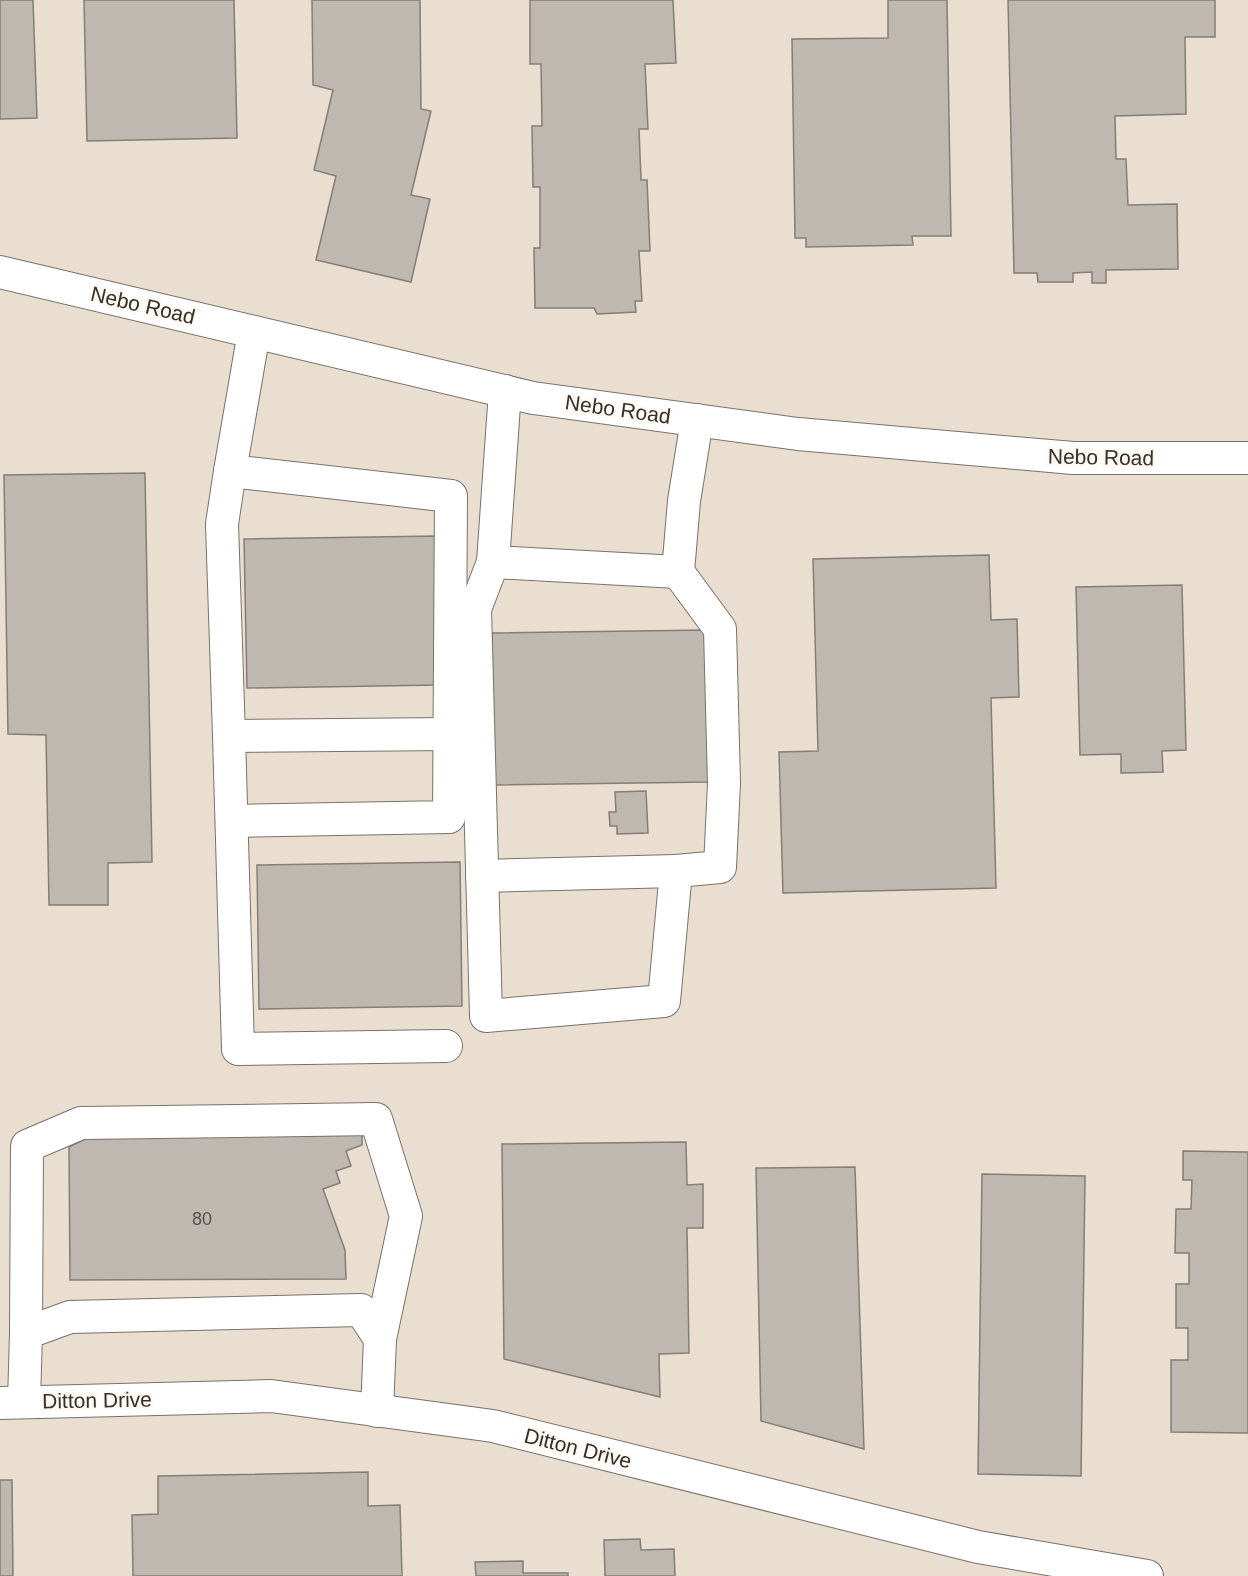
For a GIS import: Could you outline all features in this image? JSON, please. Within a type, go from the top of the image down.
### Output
[{"type":"street","name":"Nebo Road","points":[[0,272],[533,398],[798,434],[1073,458],[1248,458]]},
{"type":"street","points":[[254,332],[222,524],[238,1049],[446,1046]]},
{"type":"street","points":[[505,391],[493,562],[475,609],[486,1016],[664,1001],[676,871]]},
{"type":"street","points":[[482,876],[676,871],[720,867],[724,783],[720,629],[678,572],[684,501],[697,420]]},
{"type":"street","points":[[230,471],[451,495],[449,817],[232,821]]},
{"type":"street","points":[[493,562],[678,572]]},
{"type":"street","points":[[229,736],[449,734]]},
{"type":"street","points":[[12,1403],[26,1333],[27,1146],[81,1123],[376,1119],[406,1216],[380,1339],[377,1411]]},
{"type":"street","points":[[26,1333],[70,1317],[361,1310],[380,1339]]},
{"type":"street","name":"Ditton Drive","points":[[12,1403],[271,1396],[493,1426],[978,1547],[1146,1576]]},
{"type":"shaded area","points":[[0,0],[1248,0],[1248,1576],[0,1576]]},
{"type":"building","points":[[0,0],[33,0],[37,118],[0,119]]},
{"type":"building","points":[[84,0],[234,0],[237,138],[87,141]]},
{"type":"building","points":[[312,0],[420,0],[421,109],[431,111],[411,195],[430,199],[411,282],[316,260],[336,176],[314,170],[333,90],[313,85]]},
{"type":"building","points":[[530,0],[673,0],[676,63],[645,64],[648,129],[639,129],[641,180],[647,180],[650,251],[639,251],[642,301],[635,301],[636,312],[597,314],[594,308],[535,308],[534,248],[540,248],[540,187],[533,187],[532,126],[542,126],[541,64],[530,64]]},
{"type":"building","points":[[888,0],[947,0],[951,236],[912,236],[913,245],[806,247],[806,238],[795,238],[792,39],[888,38]]},
{"type":"building","points":[[1008,0],[1215,0],[1215,37],[1185,37],[1186,114],[1115,116],[1116,159],[1126,159],[1128,205],[1177,204],[1178,269],[1106,270],[1106,283],[1092,283],[1092,272],[1073,273],[1073,282],[1038,282],[1037,273],[1014,273]]},
{"type":"building","points":[[145,473],[152,862],[108,863],[108,905],[49,905],[46,735],[8,734],[4,475]]},
{"type":"building","points":[[437,536],[440,685],[247,688],[244,539]]},
{"type":"building","points":[[989,555],[991,620],[1017,619],[1019,697],[991,698],[996,888],[783,893],[779,752],[818,751],[813,559]]},
{"type":"building","points":[[1182,585],[1186,750],[1162,751],[1163,772],[1121,773],[1121,754],[1080,755],[1076,587]]},
{"type":"building","points":[[707,630],[709,782],[494,785],[492,633]]},
{"type":"building","points":[[646,791],[648,833],[617,834],[617,826],[610,826],[609,812],[616,812],[615,792]]},
{"type":"building","points":[[460,862],[462,1006],[259,1009],[257,865]]},
{"type":"building","points":[[362,1126],[362,1145],[346,1151],[351,1166],[336,1171],[340,1183],[323,1189],[345,1250],[346,1279],[70,1280],[69,1147],[96,1133]]},
{"type":"building","points":[[686,1142],[687,1185],[703,1184],[703,1228],[687,1228],[689,1353],[659,1354],[660,1397],[504,1359],[502,1144]]},
{"type":"building","points":[[1183,1151],[1248,1152],[1248,1433],[1171,1432],[1171,1360],[1188,1360],[1188,1328],[1176,1328],[1176,1284],[1189,1284],[1189,1253],[1175,1253],[1176,1209],[1191,1209],[1192,1180],[1183,1180]]},
{"type":"building","points":[[855,1167],[864,1449],[761,1421],[756,1168]]},
{"type":"building","points":[[982,1174],[1085,1176],[1081,1476],[978,1474]]},
{"type":"building","points":[[368,1472],[368,1506],[400,1505],[402,1576],[133,1576],[132,1515],[158,1514],[158,1476]]},
{"type":"building","points":[[0,1480],[12,1480],[13,1576],[0,1576]]},
{"type":"building","points":[[640,1539],[641,1550],[674,1549],[675,1576],[605,1576],[604,1540]]},
{"type":"building","points":[[523,1561],[523,1573],[568,1573],[568,1576],[476,1576],[475,1562]]}]
